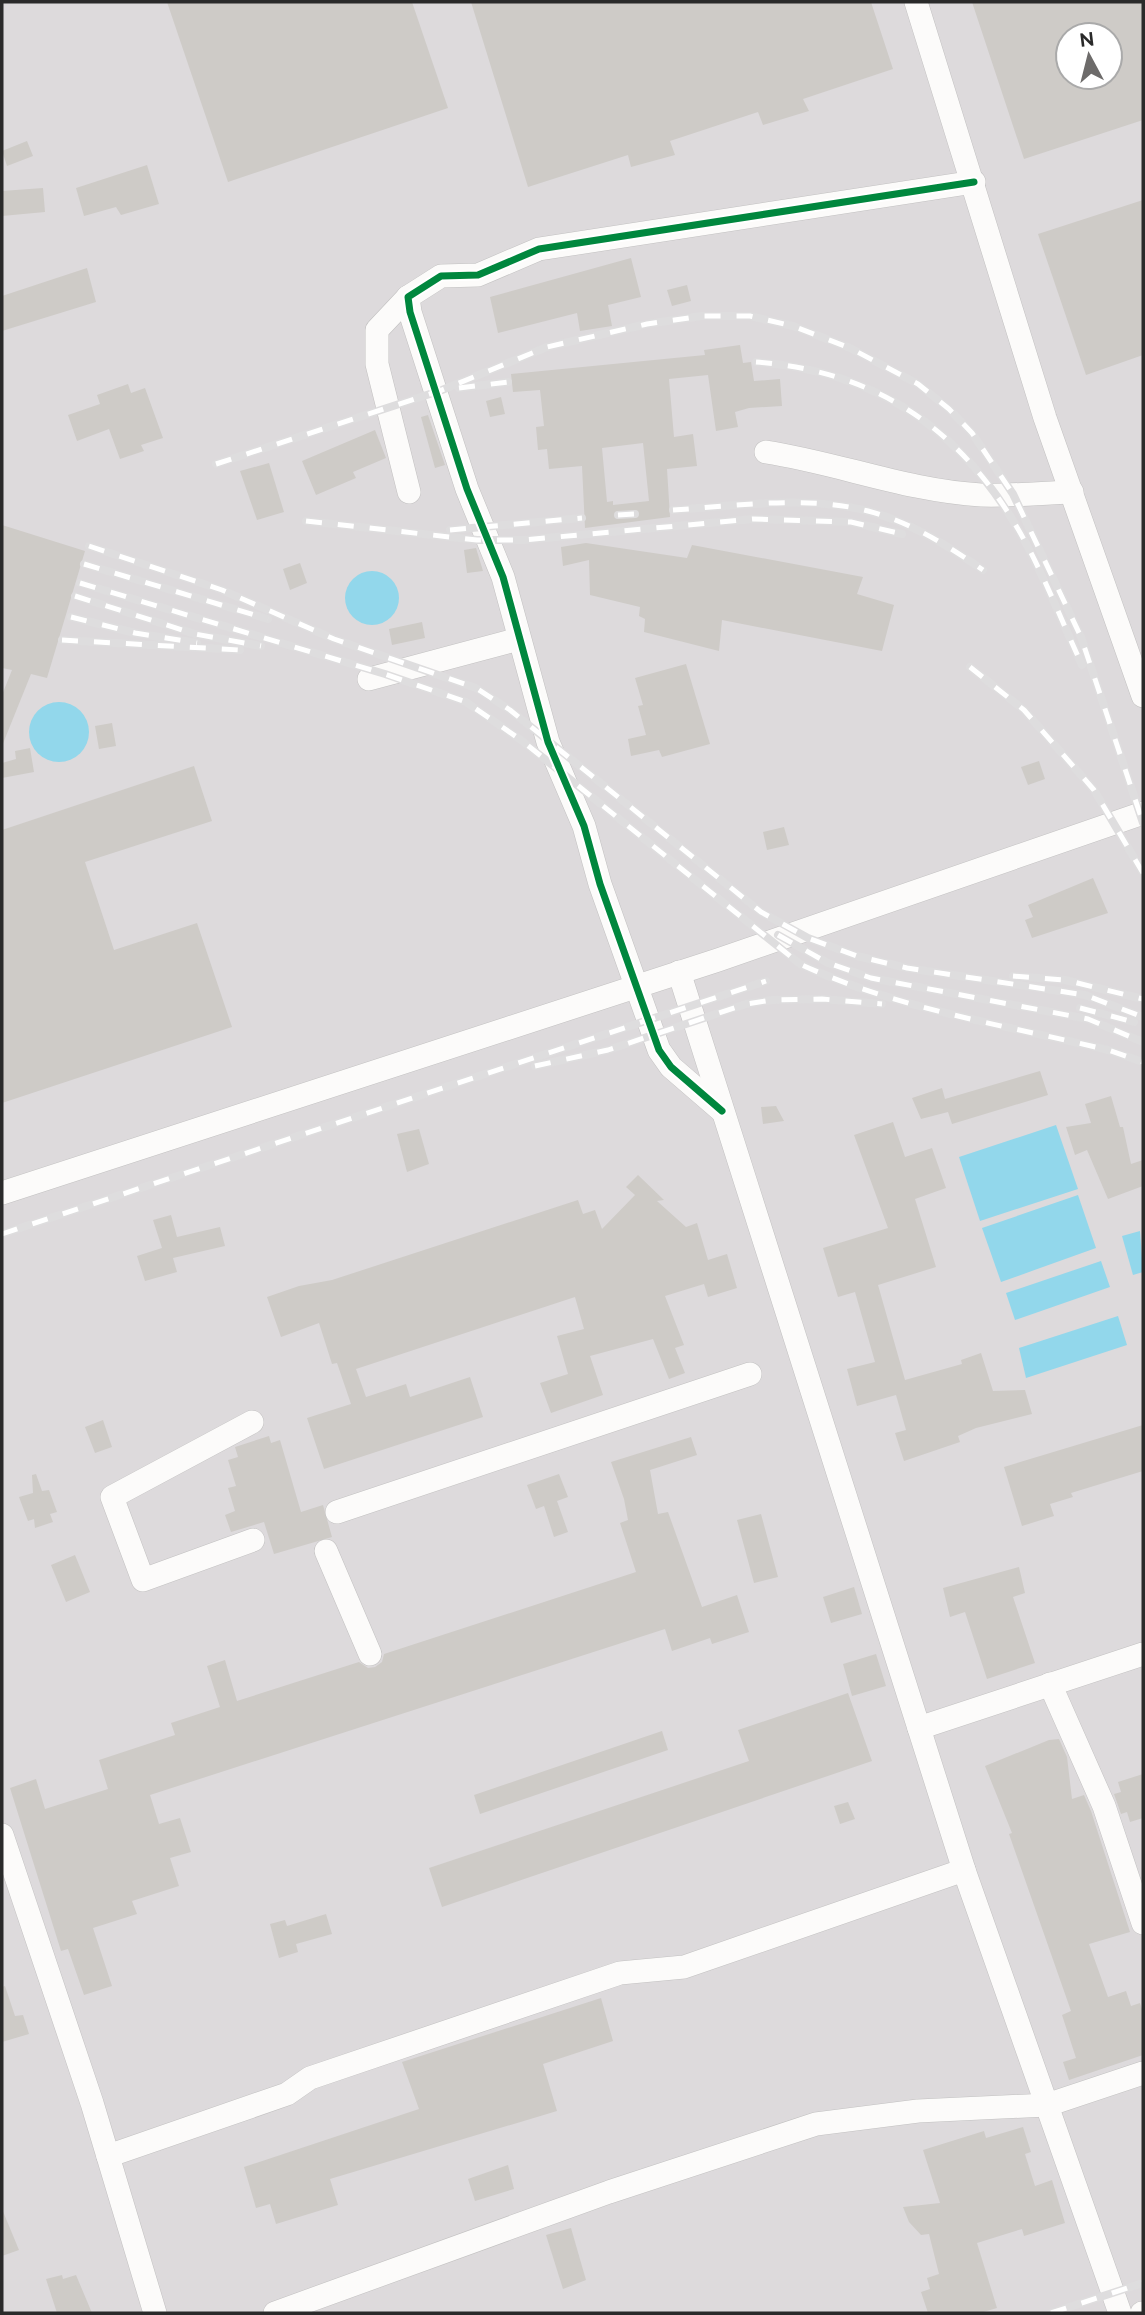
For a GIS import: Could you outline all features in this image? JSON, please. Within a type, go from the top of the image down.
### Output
[{"type":"street","points":[[916,2],[974,181],[1045,418],[1143,696]]},
{"type":"street","points":[[409,492],[377,364],[377,330],[408,297],[441,276],[478,275],[539,249],[974,181]]},
{"type":"street","points":[[408,297],[410,312],[467,489],[503,577],[548,742],[584,826],[600,884],[659,1050],[671,1067],[722,1111]]},
{"type":"street","points":[[766,452],[821,461],[881,479],[980,495],[1072,492]]},
{"type":"street","points":[[369,679],[519,639]]},
{"type":"street","points":[[2,1192],[638,986],[1143,813]]},
{"type":"street","points":[[679,972],[964,1870],[1120,2313]]},
{"type":"street","points":[[337,1512],[750,1374]]},
{"type":"street","points":[[251,1422],[112,1497],[143,1580],[253,1540]]},
{"type":"street","points":[[326,1551],[370,1654]]},
{"type":"street","points":[[919,1728],[1143,1654]]},
{"type":"street","points":[[1050,1684],[1104,1806],[1143,1923]]},
{"type":"street","points":[[2,1835],[108,2157],[155,2313]]},
{"type":"street","points":[[108,2157],[288,2094],[310,2078],[607,1978],[684,1966],[964,1870]]},
{"type":"street","points":[[275,2313],[622,2188],[816,2124],[918,2111],[1046,2105],[1143,2073]]},
{"type":"shaded area","points":[[2,2],[1143,2],[1143,2313],[2,2313]]},
{"type":"water","points":[[372,571],[391,579],[399,598],[391,617],[372,625],[353,617],[345,598],[353,579]]},
{"type":"water","points":[[59,702],[76,707],[84,715],[89,732],[84,749],[76,757],[59,762],[42,757],[34,749],[29,732],[34,715],[42,707]]},
{"type":"water","points":[[1056,1125],[1078,1189],[980,1221],[959,1157]]},
{"type":"water","points":[[1078,1195],[1096,1248],[1001,1282],[982,1228]]},
{"type":"water","points":[[1140,1231],[1143,1272],[1133,1275],[1122,1236]]},
{"type":"water","points":[[1101,1261],[1110,1287],[1015,1320],[1006,1293]]},
{"type":"water","points":[[1118,1316],[1127,1345],[1026,1378],[1019,1348]]},
{"type":"building","points":[[167,2],[412,2],[448,108],[228,182]]},
{"type":"building","points":[[471,2],[871,2],[893,69],[803,99],[809,111],[763,125],[758,112],[670,141],[675,155],[631,167],[628,155],[528,187]]},
{"type":"building","points":[[972,2],[1143,2],[1143,120],[1024,159]]},
{"type":"building","points":[[27,141],[33,156],[7,166],[2,151]]},
{"type":"building","points":[[147,165],[159,204],[121,215],[116,207],[84,216],[76,188]]},
{"type":"building","points":[[43,188],[45,212],[2,216],[2,191]]},
{"type":"building","points":[[1143,200],[1143,355],[1086,375],[1038,234]]},
{"type":"building","points":[[631,258],[641,297],[608,305],[612,326],[580,331],[577,313],[498,333],[490,297]]},
{"type":"building","points":[[87,268],[96,302],[2,331],[2,296]]},
{"type":"building","points":[[687,285],[691,301],[672,306],[667,290]]},
{"type":"building","points":[[740,345],[743,363],[751,362],[754,381],[780,379],[782,406],[749,408],[735,412],[738,427],[716,431],[708,375],[669,379],[674,437],[693,434],[697,466],[667,469],[670,517],[585,528],[582,466],[549,469],[547,449],[538,450],[536,427],[544,426],[540,390],[513,392],[511,374],[705,355],[704,350]],"holes":[[[643,443],[649,501],[613,505],[613,501],[607,502],[602,448]]]},
{"type":"building","points":[[128,384],[131,393],[145,388],[163,438],[141,445],[144,451],[120,459],[109,429],[77,441],[68,415],[100,404],[97,395]]},
{"type":"building","points":[[501,397],[505,414],[490,417],[486,401]]},
{"type":"building","points":[[428,415],[445,465],[435,468],[421,417]]},
{"type":"building","points":[[375,430],[386,458],[353,472],[356,478],[316,495],[302,461]]},
{"type":"building","points":[[269,463],[284,512],[257,520],[240,471]]},
{"type":"building","points":[[2,525],[85,551],[47,678],[31,674],[2,746],[2,695],[12,670],[2,668]]},
{"type":"building","points":[[586,543],[687,558],[692,545],[863,577],[857,594],[894,605],[882,651],[722,620],[719,651],[644,632],[645,619],[639,616],[640,607],[590,595],[589,560],[563,566],[561,547]]},
{"type":"building","points":[[476,548],[483,571],[467,573],[464,550]]},
{"type":"building","points":[[300,563],[307,583],[290,590],[283,569]]},
{"type":"building","points":[[422,622],[425,638],[392,645],[389,629]]},
{"type":"building","points":[[686,664],[710,744],[662,757],[659,750],[631,756],[628,739],[646,735],[638,706],[643,705],[635,678]]},
{"type":"building","points":[[112,723],[116,746],[99,749],[95,726]]},
{"type":"building","points":[[30,748],[34,772],[2,778],[2,763],[16,759],[15,751]]},
{"type":"building","points":[[1039,761],[1045,779],[1028,785],[1021,767]]},
{"type":"building","points":[[194,766],[212,821],[85,862],[114,950],[197,923],[232,1027],[2,1103],[2,830]]},
{"type":"building","points":[[784,827],[789,845],[767,850],[763,832]]},
{"type":"building","points":[[1093,878],[1108,913],[1032,938],[1025,920],[1033,917],[1028,905]]},
{"type":"building","points":[[1040,1071],[1048,1095],[952,1124],[948,1112],[921,1119],[912,1098],[942,1088],[945,1099]]},
{"type":"building","points":[[1111,1096],[1120,1127],[1123,1127],[1131,1164],[1143,1160],[1143,1186],[1108,1199],[1087,1150],[1075,1155],[1066,1127],[1091,1123],[1085,1104]]},
{"type":"building","points":[[776,1106],[784,1121],[763,1124],[761,1107]]},
{"type":"building","points":[[893,1122],[905,1157],[932,1148],[946,1188],[915,1199],[936,1267],[878,1285],[905,1380],[962,1364],[961,1360],[981,1353],[993,1391],[1025,1390],[1032,1414],[976,1428],[958,1436],[960,1442],[904,1461],[895,1433],[906,1430],[896,1395],[857,1406],[847,1369],[875,1362],[855,1292],[838,1297],[823,1248],[888,1228],[854,1135]]},
{"type":"building","points":[[419,1129],[429,1164],[407,1172],[397,1134]]},
{"type":"building","points":[[638,1175],[664,1200],[657,1201],[686,1227],[697,1223],[708,1260],[727,1254],[737,1288],[708,1297],[704,1284],[665,1296],[684,1345],[675,1348],[685,1373],[669,1379],[653,1339],[590,1356],[603,1395],[551,1413],[540,1383],[568,1374],[557,1336],[584,1329],[575,1297],[356,1369],[366,1397],[406,1384],[410,1397],[470,1377],[483,1417],[324,1469],[307,1418],[351,1404],[337,1363],[332,1364],[319,1323],[281,1337],[267,1297],[299,1286],[332,1280],[578,1200],[583,1214],[595,1210],[602,1229],[635,1195],[626,1187]]},
{"type":"building","points":[[171,1215],[177,1237],[220,1227],[225,1246],[173,1258],[177,1272],[145,1281],[137,1256],[162,1248],[153,1220]]},
{"type":"building","points":[[103,1420],[112,1447],[95,1453],[85,1427]]},
{"type":"building","points":[[1143,1425],[1143,1471],[1071,1493],[1073,1497],[1050,1504],[1054,1516],[1022,1526],[1004,1467]]},
{"type":"building","points":[[269,1436],[271,1443],[280,1440],[301,1512],[323,1505],[332,1537],[274,1554],[264,1522],[231,1532],[225,1515],[235,1511],[228,1488],[236,1486],[228,1460],[238,1457],[235,1447]]},
{"type":"building","points":[[691,1437],[697,1455],[650,1470],[658,1514],[668,1512],[702,1607],[737,1595],[749,1632],[712,1644],[710,1638],[672,1651],[665,1629],[150,1795],[159,1824],[180,1818],[191,1852],[170,1858],[179,1886],[132,1901],[137,1914],[93,1928],[112,1986],[84,1995],[68,1949],[61,1951],[10,1788],[36,1779],[45,1809],[108,1789],[99,1760],[175,1735],[171,1723],[220,1707],[207,1666],[225,1660],[237,1701],[359,1662],[368,1668],[375,1667],[382,1662],[384,1654],[636,1572],[620,1523],[628,1520],[611,1462]]},
{"type":"building","points":[[36,1474],[42,1491],[49,1490],[57,1512],[50,1514],[53,1522],[35,1528],[34,1519],[28,1521],[19,1497],[33,1493],[32,1475]]},
{"type":"building","points":[[559,1474],[568,1497],[557,1501],[568,1532],[554,1537],[544,1506],[536,1509],[527,1485]]},
{"type":"building","points":[[761,1514],[778,1577],[754,1583],[737,1520]]},
{"type":"building","points":[[75,1555],[90,1592],[66,1602],[51,1565]]},
{"type":"building","points":[[1019,1567],[1025,1593],[1013,1597],[1035,1663],[987,1679],[965,1612],[950,1617],[943,1588]]},
{"type":"building","points":[[854,1587],[862,1614],[831,1623],[823,1597]]},
{"type":"building","points":[[876,1654],[886,1686],[852,1696],[843,1664]]},
{"type":"building","points":[[848,1693],[872,1761],[442,1907],[429,1868],[749,1761],[738,1730]]},
{"type":"building","points":[[662,1731],[668,1750],[480,1814],[474,1795]]},
{"type":"building","points":[[1059,1739],[1067,1757],[1072,1799],[1084,1795],[1091,1811],[1130,1932],[1089,1944],[1108,1997],[1126,1991],[1131,2006],[1140,2003],[1143,2012],[1143,2055],[1069,2080],[1063,2062],[1076,2058],[1062,2015],[1071,2011],[1009,1834],[1012,1833],[985,1766],[1049,1740]]},
{"type":"building","points":[[1143,1774],[1143,1818],[1130,1822],[1127,1812],[1121,1814],[1114,1794],[1121,1792],[1118,1782]]},
{"type":"building","points":[[848,1802],[855,1819],[840,1824],[834,1806]]},
{"type":"building","points":[[326,1914],[332,1934],[296,1944],[298,1952],[279,1958],[270,1924],[285,1920],[287,1926]]},
{"type":"building","points":[[5,1986],[15,2016],[23,2015],[29,2034],[2,2042],[2,1987]]},
{"type":"building","points":[[601,1998],[613,2041],[543,2064],[557,2111],[330,2179],[338,2205],[276,2224],[270,2204],[256,2208],[244,2167],[419,2109],[402,2062]]},
{"type":"building","points":[[1023,2127],[1031,2152],[1025,2154],[1035,2186],[1052,2180],[1065,2223],[1024,2236],[1022,2229],[977,2243],[997,2308],[980,2313],[928,2313],[921,2292],[930,2289],[927,2278],[939,2274],[929,2234],[921,2235],[909,2222],[903,2207],[940,2203],[923,2150],[984,2131],[986,2138]]},
{"type":"building","points":[[508,2165],[514,2189],[475,2201],[468,2179]]},
{"type":"building","points":[[2,2209],[19,2250],[2,2256]]},
{"type":"building","points":[[571,2228],[586,2280],[563,2289],[546,2235]]},
{"type":"building","points":[[62,2275],[63,2279],[76,2275],[92,2313],[57,2313],[46,2279]]},
{"type":"railway","points":[[216,464],[442,390],[547,347],[647,324],[702,316],[750,316],[793,326],[850,348],[918,384],[949,409],[972,433],[1013,494],[1081,637],[1143,823]]},
{"type":"railway","points":[[756,362],[799,368],[838,378],[875,392],[909,411],[940,434],[969,461],[995,493],[1018,529],[1044,579],[1082,665]]},
{"type":"railway","points":[[459,388],[508,382]]},
{"type":"railway","points":[[673,510],[770,503],[844,506],[884,516],[913,528],[983,570]]},
{"type":"railway","points":[[618,515],[635,514]]},
{"type":"railway","points":[[450,530],[582,518]]},
{"type":"railway","points":[[306,521],[477,540],[524,540],[753,519],[851,522],[902,534]]},
{"type":"railway","points":[[89,546],[222,590],[334,639],[476,688],[510,710],[761,912],[808,938],[857,956],[907,968],[1085,995],[1143,1017]]},
{"type":"railway","points":[[84,564],[268,619]]},
{"type":"railway","points":[[80,583],[385,674],[466,702],[521,740],[800,964],[837,980],[913,1004],[1108,1050],[1143,1062]]},
{"type":"railway","points":[[75,596],[195,634],[261,646]]},
{"type":"railway","points":[[71,617],[135,633],[197,643]]},
{"type":"railway","points":[[62,640],[240,650]]},
{"type":"railway","points":[[970,667],[1024,710],[1094,790],[1143,873]]},
{"type":"railway","points":[[778,935],[828,963],[871,978],[1088,1019],[1143,1042]]},
{"type":"railway","points":[[1013,976],[1065,980],[1143,999]]},
{"type":"railway","points":[[2,1234],[766,981]]},
{"type":"railway","points":[[535,1066],[608,1050],[746,1004],[772,1000],[822,999],[882,1004]]},
{"type":"railway","points":[[1080,1008],[1134,1022]]},
{"type":"railway","points":[[1051,2313],[1143,2283]]},
{"type":"cycle path","points":[[722,1111],[671,1067],[659,1050],[600,884],[584,826],[548,742],[503,577],[467,489],[410,312],[408,297],[441,276],[478,275],[539,249],[974,182]]}]
